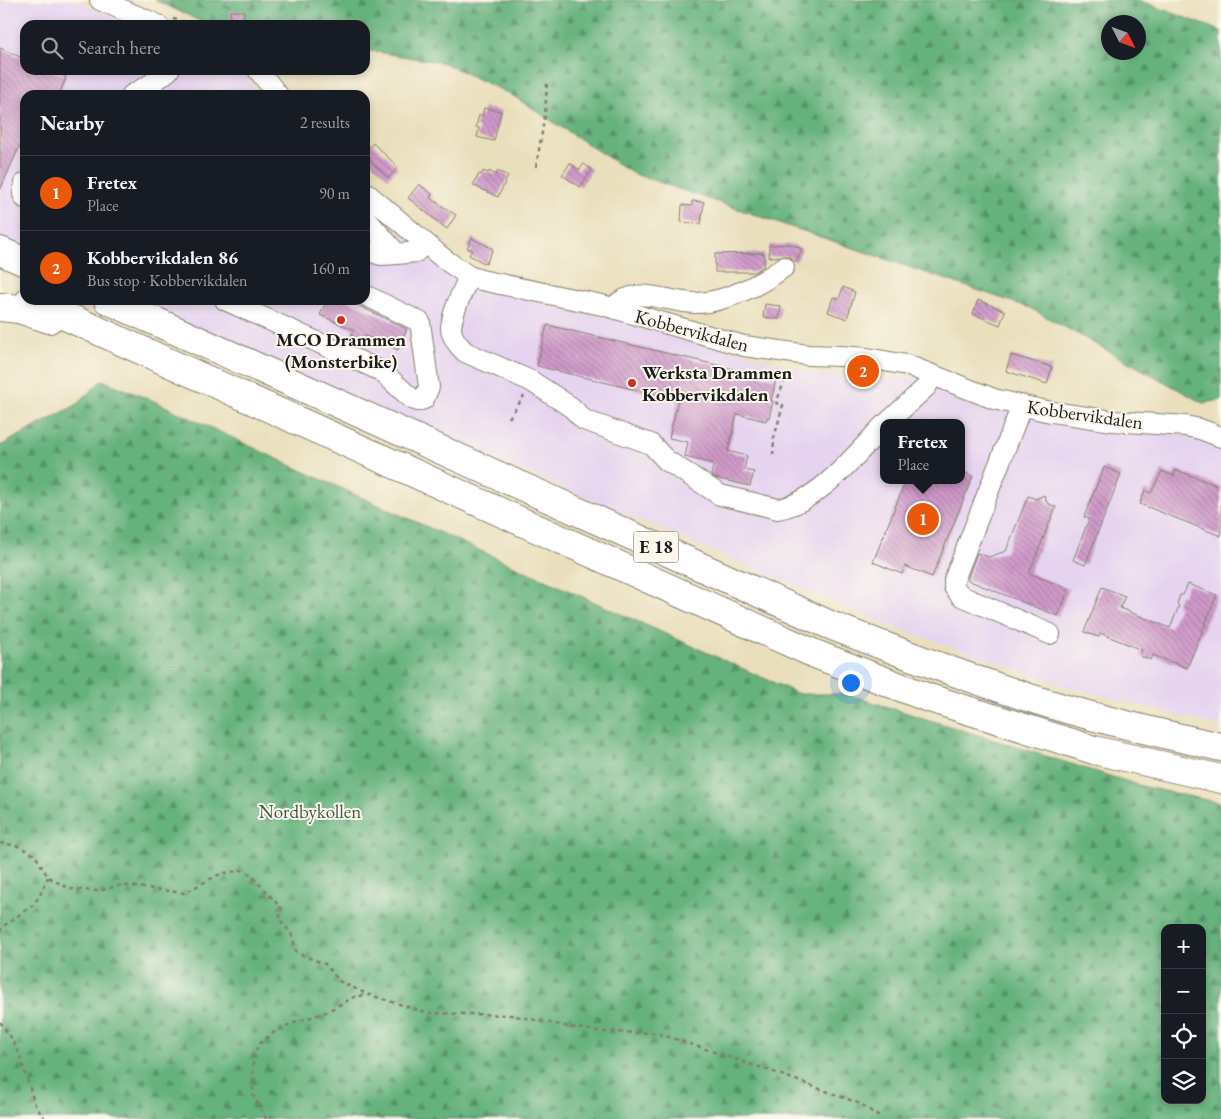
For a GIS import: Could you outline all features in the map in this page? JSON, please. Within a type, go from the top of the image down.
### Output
[{"type":"highway","points":[[0,251],[20,260]]},
{"type":"highway","points":[[0,286],[20,296]]},
{"type":"highway","name":"E 18","points":[[41,305],[815,654],[926,697],[1094,750],[1221,779]]},
{"type":"highway","name":"E 18","points":[[119,305],[830,625],[939,668],[1030,698],[1103,719],[1221,747]]},
{"type":"highway","points":[[0,306],[19,309],[146,352]]},
{"type":"street","points":[[100,0],[146,20]]},
{"type":"street","points":[[141,90],[163,75]]},
{"type":"street","points":[[262,75],[274,90]]},
{"type":"street","name":"Kobbervikdalen","points":[[370,196],[424,243],[469,276],[612,308],[744,346],[793,354],[840,356],[907,365],[986,397],[1046,412],[1112,422],[1185,426],[1200,429],[1221,437]]},
{"type":"street","points":[[370,224],[397,254]]},
{"type":"street","points":[[370,252],[381,255],[416,252],[424,243]]},
{"type":"street","points":[[612,308],[618,302],[630,297],[643,295],[698,303],[718,300],[755,286],[784,268]]},
{"type":"street","points":[[469,276],[451,330],[457,344],[465,352],[530,381],[571,407],[584,420],[651,444],[666,460],[720,495],[778,509],[787,507],[822,488],[880,430]]},
{"type":"street","points":[[236,305],[381,371],[412,399],[418,401],[424,399],[429,387],[420,322],[370,297]]},
{"type":"street","points":[[891,419],[926,386],[931,375]]},
{"type":"street","points":[[1022,406],[954,580],[954,587],[961,596],[1050,634]]},
{"type":"path","points":[[536,167],[545,115],[547,82]]},
{"type":"path","points":[[773,455],[774,438],[783,405],[776,403],[786,377]]},
{"type":"path","points":[[509,418],[528,391]]},
{"type":"path","points":[[0,843],[18,846],[35,855],[48,876],[70,889],[98,891],[122,885],[184,893],[220,874],[242,870],[251,875],[282,909],[279,919],[290,933],[296,951],[325,964],[339,980],[370,995],[428,1013],[511,1015],[602,1032],[657,1033],[771,1071],[861,1104],[882,1119]]},
{"type":"path","points":[[0,932],[2,927],[33,905],[39,897],[48,876]]},
{"type":"path","points":[[266,1119],[254,1095],[253,1056],[260,1044],[273,1033],[294,1023],[326,1012],[356,996],[370,995]]},
{"type":"path","points":[[0,1022],[12,1039],[20,1056],[35,1105],[45,1119]]},
{"type":"shaded area","points":[[0,0],[73,0],[126,20],[20,20],[20,75],[244,75],[258,90],[20,90],[20,259],[0,250]]},
{"type":"shaded area","points":[[370,208],[449,271],[514,297],[653,326],[812,373],[863,379],[912,377],[1172,431],[1221,448],[1221,727],[1066,686],[886,624],[130,305],[370,305]]},
{"type":"green space","points":[[155,0],[1138,0],[1221,31],[1221,400],[1203,403],[1030,308],[632,173],[510,94],[444,63],[370,51],[370,20],[198,20]]},
{"type":"green space","name":"Nordbykollen","points":[[102,380],[156,402],[305,472],[799,694],[846,694],[1145,787],[1221,803],[1221,1119],[0,1119],[0,446],[76,405]]},
{"type":"building","points":[[230,11],[244,11],[243,20],[230,20]]},
{"type":"building","points":[[0,48],[20,57],[20,75],[61,75],[66,77],[61,90],[20,90],[20,145],[0,190]]},
{"type":"building","points":[[484,108],[501,111],[494,141],[477,137],[479,128],[476,127],[479,115],[482,116]]},
{"type":"building","points":[[373,143],[398,167],[388,178],[370,161],[370,147]]},
{"type":"building","points":[[570,163],[579,170],[584,164],[592,170],[580,187],[562,175]]},
{"type":"building","points":[[483,171],[488,173],[489,171],[496,175],[498,171],[508,176],[498,197],[473,185],[479,174],[481,175]]},
{"type":"building","points":[[419,184],[432,194],[430,198],[456,215],[447,229],[408,198]]},
{"type":"building","points":[[692,201],[704,202],[701,224],[681,222],[682,205],[692,206]]},
{"type":"building","points":[[472,238],[493,249],[486,264],[469,255],[472,250],[467,248]]},
{"type":"building","points":[[791,244],[802,249],[796,262],[788,256],[769,257],[769,245]]},
{"type":"building","points":[[764,253],[764,266],[755,272],[715,272],[715,254]]},
{"type":"building","points":[[843,287],[855,292],[847,319],[828,312],[833,297],[839,299]]},
{"type":"building","points":[[978,300],[1005,311],[1000,325],[973,314]]},
{"type":"building","points":[[765,304],[781,306],[779,319],[763,317]]},
{"type":"building","points":[[325,305],[357,305],[407,329],[398,350],[364,335],[362,340],[357,338],[351,335],[354,330],[320,315]]},
{"type":"building","points":[[547,325],[776,379],[769,418],[767,417],[766,421],[737,414],[728,451],[747,456],[744,470],[754,472],[750,486],[715,478],[711,475],[714,464],[685,457],[688,442],[669,438],[678,400],[537,366]]},
{"type":"building","points":[[1011,355],[1052,367],[1047,384],[1006,371]]},
{"type":"building","points":[[1104,467],[1121,474],[1085,565],[1073,560],[1089,519],[1084,517]]},
{"type":"building","points":[[1176,470],[1221,487],[1221,536],[1140,504],[1145,490],[1151,493],[1162,471],[1174,476]]},
{"type":"building","points":[[965,472],[973,476],[932,577],[905,566],[902,574],[873,562],[904,484],[965,484]]},
{"type":"building","points":[[1044,495],[1047,503],[1056,507],[1029,573],[1069,589],[1058,616],[967,580],[977,553],[989,557],[1006,551],[1028,496],[1036,499]]},
{"type":"building","points":[[1188,584],[1217,595],[1187,668],[1153,655],[1151,660],[1140,656],[1142,650],[1100,633],[1099,637],[1084,632],[1102,587],[1125,596],[1120,608],[1170,628],[1179,606],[1177,604],[1180,595],[1183,595]]},
{"type":"place","name":"MCO Drammen (Monsterbike)","points":[[341,320]]},
{"type":"place","name":"Kobbervikdalen 86","points":[[863,371]]},
{"type":"place","name":"Werksta Drammen Kobbervikdalen","points":[[632,383]]},
{"type":"place","name":"Fretex","points":[[923,519]]}]
